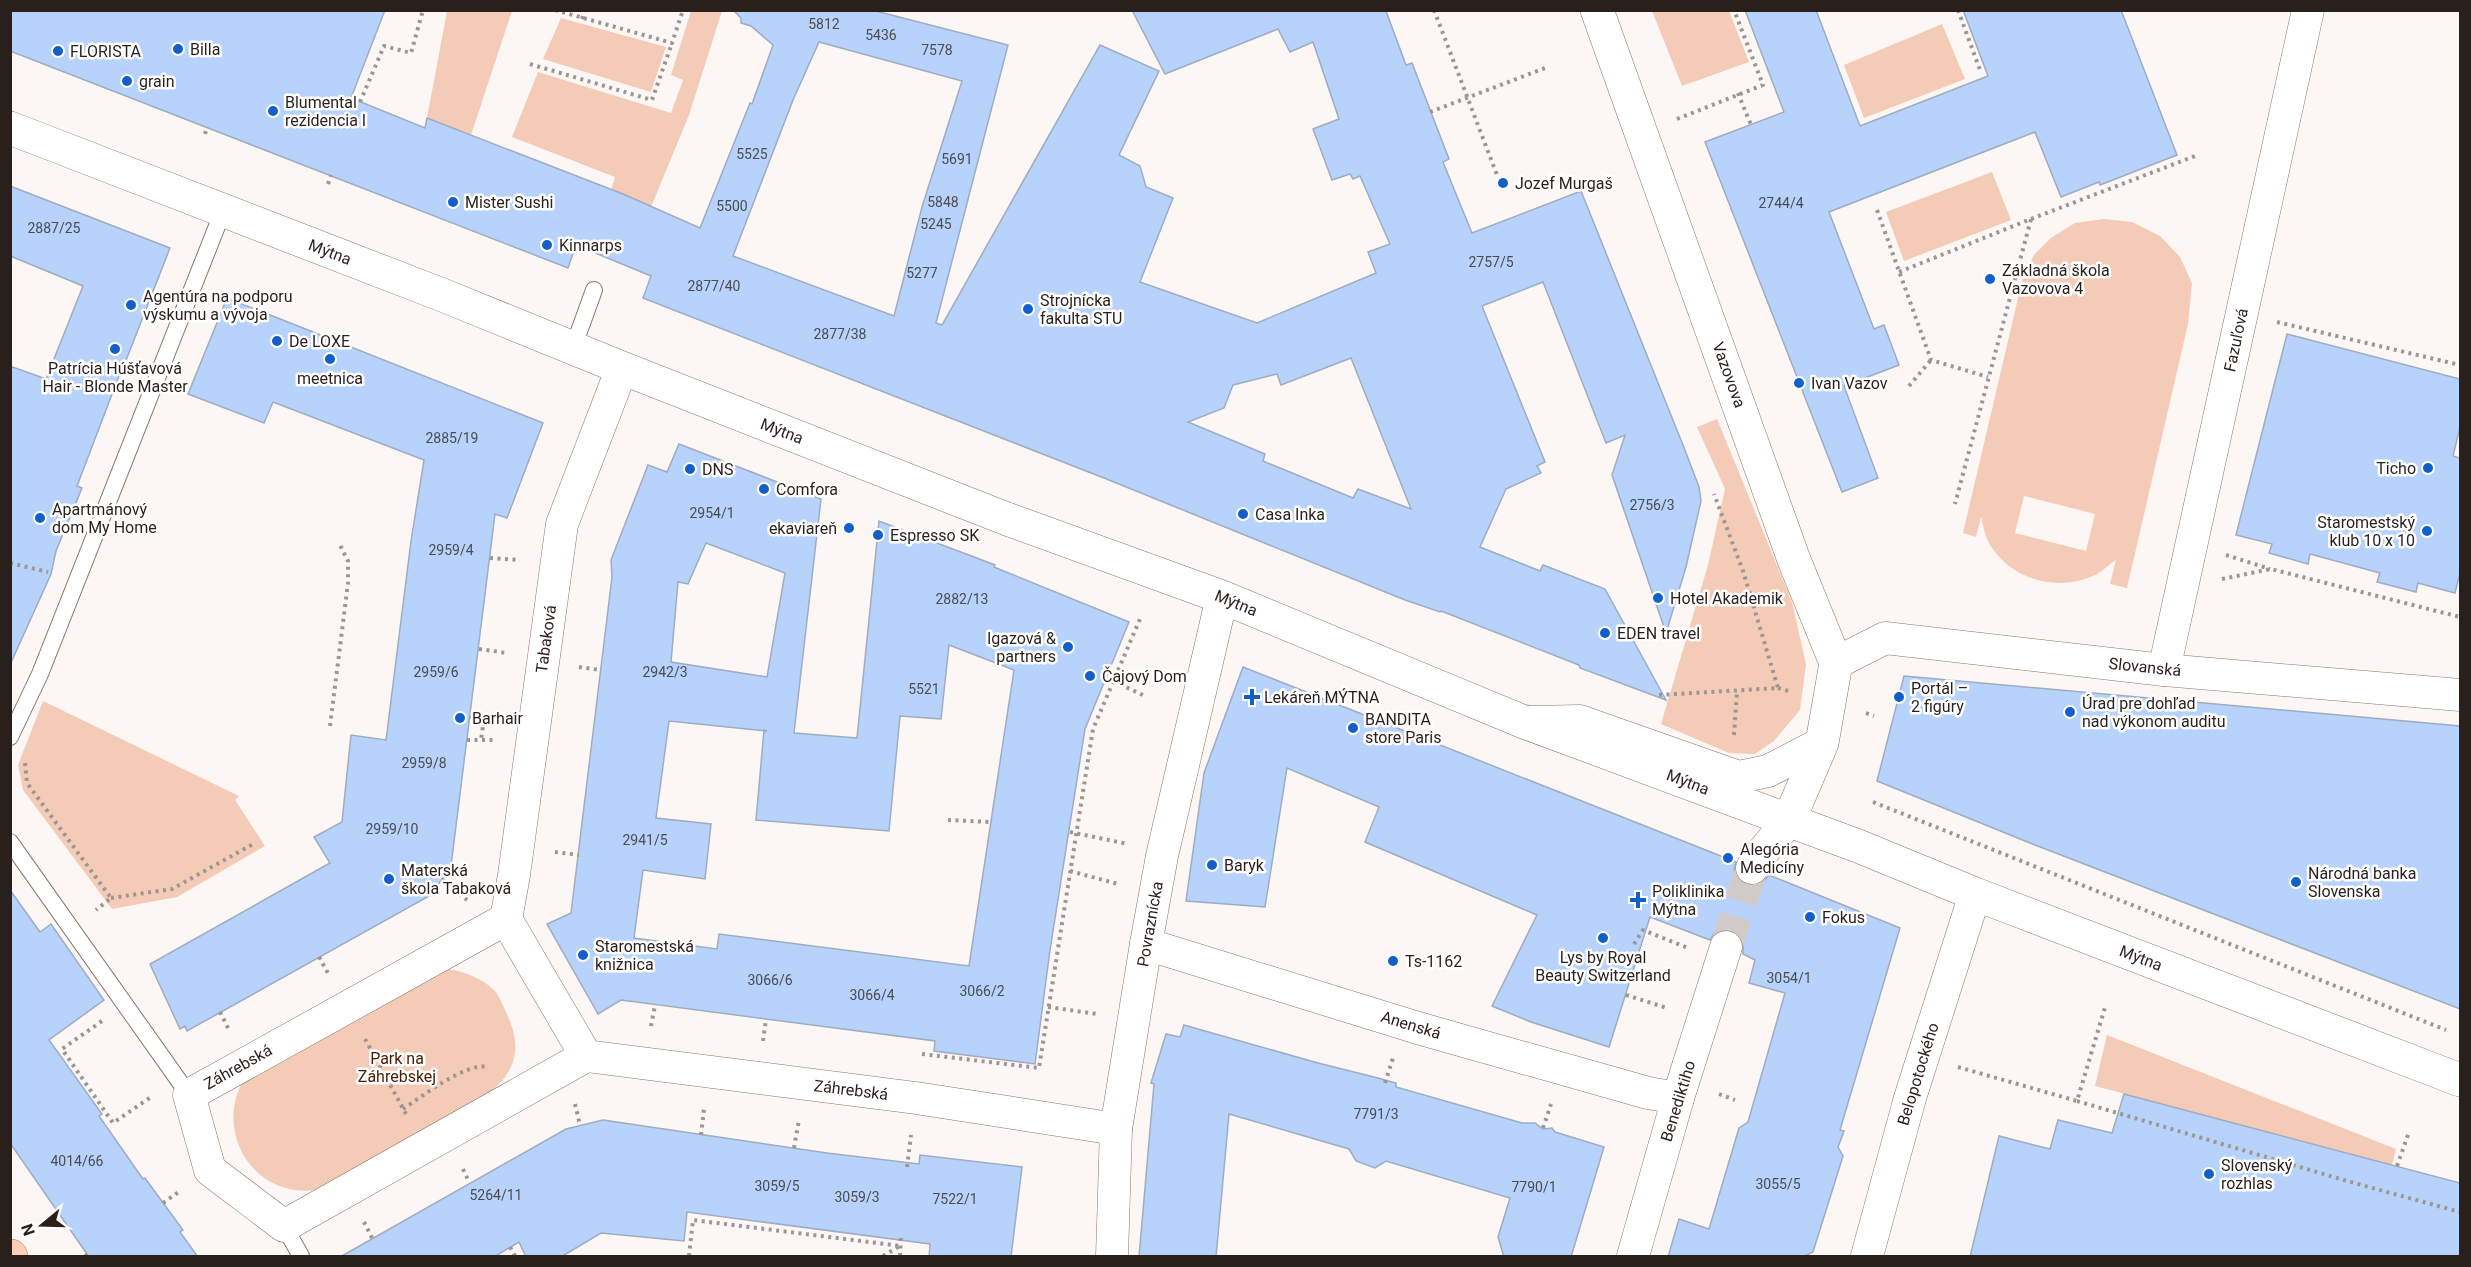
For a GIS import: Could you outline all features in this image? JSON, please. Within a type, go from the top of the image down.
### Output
[{"type":"main road","name":"Vazovova","points":[[1597,10],[1794,560],[1836,663]]},
{"type":"main road","name":"Mýtna","points":[[10,129],[445,296],[1007,519],[1222,597],[1524,722],[1790,820],[1974,894],[2460,1080]]},
{"type":"main road","points":[[1790,820],[1822,743],[1836,663]]},
{"type":"street","name":"Fazuľová","points":[[2164,670],[2308,10]]},
{"type":"street","name":"Tabaková","points":[[506,919],[562,524],[622,368]]},
{"type":"street","name":"Povraznícka","points":[[1112,1257],[1116,1129],[1146,944],[1165,845],[1222,597]]},
{"type":"street","name":"Slovanská","points":[[1836,663],[1885,638],[2164,670],[2460,695]]},
{"type":"street","points":[[1524,722],[1580,721],[1739,777],[1768,771],[1822,743]]},
{"type":"street","points":[[1752,868],[1756,859],[1790,820]]},
{"type":"street","name":"Belopotockého","points":[[1867,1257],[1910,1098],[1974,894]]},
{"type":"street","points":[[284,1226],[586,1056],[506,919]]},
{"type":"street","name":"Záhrebská","points":[[284,1226],[210,1170],[183,1087],[506,919]]},
{"type":"street","name":"Anenská","points":[[1146,944],[1418,1028],[1648,1093],[1678,1098]]},
{"type":"street","name":"Benediktiho","points":[[1633,1257],[1678,1098],[1726,947]]},
{"type":"street","name":"Záhrebská","points":[[586,1056],[916,1098],[1116,1129]]},
{"type":"lane","points":[[10,737],[40,674],[223,211]]},
{"type":"lane","points":[[573,348],[594,290]]},
{"type":"lane","points":[[10,842],[183,1087]]},
{"type":"lane","points":[[284,1226],[301,1257]]},
{"type":"path","points":[[360,102],[384,46],[411,53],[423,10]]},
{"type":"path","points":[[555,10],[672,43]]},
{"type":"path","points":[[582,19],[585,10]]},
{"type":"path","points":[[530,64],[652,100],[682,10]]},
{"type":"path","points":[[1434,10],[1497,175]]},
{"type":"path","points":[[1677,119],[1763,85],[1734,10]]},
{"type":"path","points":[[1958,10],[1980,70]]},
{"type":"path","points":[[1430,112],[1545,68]]},
{"type":"path","points":[[1738,93],[1751,124]]},
{"type":"path","points":[[204,134],[207,127]]},
{"type":"path","points":[[1899,272],[2195,156]]},
{"type":"path","points":[[328,184],[332,175]]},
{"type":"path","points":[[1877,210],[1931,360]]},
{"type":"path","points":[[1955,504],[2031,219]]},
{"type":"path","points":[[2242,313],[2460,365]]},
{"type":"path","points":[[1931,360],[1988,377]]},
{"type":"path","points":[[1910,386],[1931,360]]},
{"type":"path","points":[[1659,695],[1779,688],[1743,571],[1714,494]]},
{"type":"path","points":[[330,726],[348,583],[348,561],[340,544]]},
{"type":"path","points":[[2191,545],[2271,569],[2460,617]]},
{"type":"path","points":[[490,558],[522,560]]},
{"type":"path","points":[[10,563],[51,572],[80,572]]},
{"type":"path","points":[[2182,588],[2271,569]]},
{"type":"path","points":[[922,1054],[1039,1068],[1093,729],[1140,619]]},
{"type":"path","points":[[478,649],[517,654]]},
{"type":"path","points":[[570,665],[600,670]]},
{"type":"path","points":[[1113,681],[1145,696]]},
{"type":"path","points":[[1734,741],[1737,691]]},
{"type":"path","points":[[470,717],[484,719],[481,740]]},
{"type":"path","points":[[467,740],[506,740]]},
{"type":"path","points":[[29,753],[25,764],[27,783],[111,898]]},
{"type":"path","points":[[1873,802],[2449,1032]]},
{"type":"path","points":[[948,820],[991,822]]},
{"type":"path","points":[[1070,832],[1132,845]]},
{"type":"path","points":[[71,928],[111,898],[172,889],[255,843]]},
{"type":"path","points":[[545,850],[579,855]]},
{"type":"path","points":[[1070,871],[1126,887]]},
{"type":"path","points":[[442,879],[473,905]]},
{"type":"path","points":[[1634,944],[1642,930],[1692,949]]},
{"type":"path","points":[[1626,996],[1669,1009]]},
{"type":"path","points":[[125,1004],[62,1048],[113,1123],[183,1087]]},
{"type":"path","points":[[2077,1101],[2106,1004]]},
{"type":"path","points":[[649,1036],[655,1005]]},
{"type":"path","points":[[1048,1007],[1108,1017]]},
{"type":"path","points":[[763,1042],[766,1019]]},
{"type":"path","points":[[362,1032],[408,1117]]},
{"type":"path","points":[[1385,1083],[1394,1055]]},
{"type":"path","points":[[403,1109],[461,1072],[482,1065],[491,1067]]},
{"type":"path","points":[[1977,1074],[2077,1101],[2347,1182],[2460,1212]]},
{"type":"path","points":[[1716,1094],[1735,1100]]},
{"type":"path","points":[[573,1097],[580,1125]]},
{"type":"path","points":[[1543,1128],[1552,1101]]},
{"type":"path","points":[[701,1135],[705,1103]]},
{"type":"path","points":[[794,1149],[800,1113]]},
{"type":"path","points":[[2397,1166],[2409,1132]]},
{"type":"path","points":[[689,1257],[693,1220],[901,1246]]},
{"type":"path","points":[[900,1257],[901,1234]]},
{"type":"path","points":[[883,1257],[901,1246]]},
{"type":"path","points":[[510,1247],[513,1256]]},
{"type":"green space","points":[[447,11],[512,11],[471,135],[427,118]]},
{"type":"green space","points":[[691,11],[722,11],[689,115],[651,207],[611,190],[615,177],[512,137],[538,72],[671,113],[683,80],[671,75]]},
{"type":"green space","points":[[1652,11],[1729,11],[1749,62],[1682,86]]},
{"type":"green space","points":[[561,18],[666,47],[651,92],[543,59]]},
{"type":"green space","points":[[1942,24],[1965,79],[1864,118],[1844,65]]},
{"type":"green space","points":[[1992,172],[2011,220],[1904,261],[1886,212]]},
{"type":"green space","points":[[2104,219],[2132,222],[2160,236],[2180,257],[2192,283],[2188,324],[2127,588],[2110,584],[2116,560],[2096,575],[2078,581],[2047,582],[2032,578],[2006,564],[1987,539],[1981,517],[1976,537],[1963,533],[2022,281],[2034,255],[2051,238],[2075,223]],"holes":[[[2024,496],[2095,514],[2086,551],[2015,533]]]},
{"type":"green space","points":[[1717,419],[1792,602],[1806,664],[1800,710],[1774,741],[1755,754],[1729,753],[1661,724],[1708,565],[1725,489],[1697,427]]},
{"type":"green space","points":[[43,701],[239,796],[235,800],[265,846],[177,897],[112,909],[23,790],[18,765]]},
{"type":"green space","name":"Park na Záhrebskej","points":[[439,968],[475,977],[497,994],[511,1024],[515,1048],[514,1059],[503,1079],[483,1098],[315,1190],[293,1190],[274,1183],[258,1172],[245,1157],[237,1140],[233,1120],[236,1099],[244,1079]]},
{"type":"green space","points":[[2107,1035],[2396,1149],[2392,1165],[2095,1086]]},
{"type":"building","points":[[10,10],[385,10],[351,98],[425,128],[427,118],[623,194],[700,228],[750,103],[752,104],[773,45],[751,26],[741,23],[741,18],[733,10],[872,10],[1008,45],[936,323],[942,325],[1100,45],[1159,71],[1119,155],[1140,166],[1146,187],[1173,198],[1140,282],[1257,323],[1376,273],[1368,252],[1390,244],[1360,176],[1353,179],[1350,174],[1332,180],[1313,129],[1339,119],[1313,42],[1290,52],[1278,29],[1165,74],[1132,10],[1388,10],[1386,11],[1406,65],[1412,63],[1449,159],[1443,162],[1472,233],[1581,191],[1699,487],[1701,501],[1686,567],[1666,633],[1612,475],[1625,435],[1606,443],[1543,282],[1482,306],[1545,462],[1537,466],[1541,473],[1506,489],[1480,547],[1540,571],[1543,565],[1605,589],[1666,700],[1580,668],[1579,665],[1441,611],[1405,600],[1104,478],[643,298],[651,276],[576,245],[568,268],[10,51]],"holes":[[[819,42],[962,81],[922,207],[894,316],[733,256],[793,100]],[[1351,358],[1411,509],[1358,489],[1353,498],[1263,461],[1265,454],[1188,422],[1224,408],[1233,385],[1277,374],[1281,385]]]},
{"type":"building","points":[[1745,10],[1816,10],[1860,126],[1988,76],[1963,10],[2121,10],[2177,155],[2100,185],[2099,182],[2061,197],[2035,132],[1829,212],[1874,329],[1884,325],[1899,365],[1844,386],[1878,478],[1842,492],[1705,142],[1784,112]]},
{"type":"building","points":[[10,186],[170,248],[77,486],[82,488],[56,551],[51,574],[10,665],[10,366],[46,379],[83,286],[10,256]]},
{"type":"building","points":[[227,298],[543,423],[507,518],[495,514],[451,866],[431,895],[187,1031],[185,1026],[180,1029],[150,964],[330,863],[314,837],[342,822],[351,735],[386,740],[411,541],[424,460],[273,402],[264,423],[188,394]]},
{"type":"building","points":[[2287,334],[2460,379],[2460,427],[2453,456],[2460,458],[2460,573],[2455,593],[2418,583],[2416,592],[2377,582],[2380,573],[2310,554],[2308,564],[2269,553],[2272,544],[2236,535]]},
{"type":"building","points":[[679,444],[821,499],[794,733],[857,738],[879,521],[995,565],[994,567],[1129,622],[1085,729],[1050,950],[1035,1064],[934,1051],[935,1041],[621,1000],[598,1014],[547,924],[571,913],[612,577],[611,560],[648,465],[667,472]],"holes":[[[706,543],[785,573],[767,677],[671,662],[678,582],[688,584]],[[949,645],[1014,670],[969,966],[719,934],[717,949],[634,938],[643,870],[705,879],[711,824],[656,818],[669,721],[764,731],[756,820],[889,831],[900,716],[941,719]]]},
{"type":"building","points":[[1243,667],[1736,862],[1734,869],[1736,877],[1744,884],[1753,886],[1761,884],[1769,875],[1900,928],[1840,1130],[1844,1131],[1838,1147],[1843,1156],[1813,1252],[1803,1257],[1668,1257],[1679,1219],[1709,1229],[1739,1128],[1748,1122],[1785,993],[1749,983],[1755,960],[1743,954],[1740,935],[1732,930],[1714,933],[1710,940],[1650,917],[1609,1047],[1531,1022],[1492,1006],[1537,915],[1365,842],[1379,807],[1287,768],[1265,907],[1186,901],[1204,773]]},
{"type":"building","name":"Národná banka Slovenska","points":[[1904,676],[2460,726],[2460,1009],[2035,845],[1877,781]]},
{"type":"building","points":[[10,890],[40,932],[51,924],[104,1000],[49,1040],[102,1114],[99,1116],[143,1179],[145,1178],[183,1230],[180,1232],[198,1257],[89,1257],[10,1143]]},
{"type":"building","points":[[1184,1025],[1396,1083],[1396,1087],[1522,1123],[1535,1123],[1543,1129],[1552,1128],[1555,1132],[1604,1147],[1571,1257],[1504,1257],[1498,1237],[1510,1198],[1386,1161],[1375,1168],[1356,1161],[1349,1149],[1229,1114],[1216,1257],[1139,1257],[1154,1084],[1151,1083],[1166,1034],[1180,1037]]},
{"type":"building","name":"Slovenský rozhlas","points":[[2124,1094],[2460,1183],[2460,1257],[1970,1257],[1999,1136],[2050,1149],[2058,1120],[2112,1133]]},
{"type":"building","points":[[603,1120],[919,1164],[920,1155],[1022,1167],[1011,1257],[929,1257],[930,1244],[687,1212],[684,1241],[601,1233],[561,1257],[526,1257],[519,1242],[494,1257],[340,1257],[566,1129]]},
{"type":"tunnel","points":[[1726,947],[1752,868]]},
{"type":"place","name":"Billa","points":[[178,49]]},
{"type":"place","name":"FLORISTA","points":[[58,51]]},
{"type":"place","name":"grain","points":[[127,81]]},
{"type":"place","name":"Blumental rezidencia I","points":[[273,111]]},
{"type":"place","name":"Jozef Murgaš","points":[[1503,183]]},
{"type":"place","name":"Mister Sushi","points":[[453,202]]},
{"type":"place","name":"Kinnarps","points":[[547,245]]},
{"type":"place","name":"Základná škola Vazovova 4","points":[[1990,279]]},
{"type":"place","name":"Agentúra na podporu výskumu a vývoja","points":[[131,305]]},
{"type":"place","name":"Strojnícka fakulta STU","points":[[1028,309]]},
{"type":"place","name":"De LOXE","points":[[277,341]]},
{"type":"place","name":"Patrícia Húšťavová Hair - Blonde Master","points":[[115,349]]},
{"type":"place","name":"meetnica","points":[[330,359]]},
{"type":"place","name":"Ivan Vazov","points":[[1799,383]]},
{"type":"place","name":"Ticho","points":[[2428,468]]},
{"type":"place","name":"DNS","points":[[690,469]]},
{"type":"place","name":"Comfora","points":[[764,489]]},
{"type":"place","name":"Casa Inka","points":[[1243,514]]},
{"type":"place","name":"Apartmánový dom My Home","points":[[40,518]]},
{"type":"place","name":"ekaviareň","points":[[849,528]]},
{"type":"place","name":"Staromestský klub 10 x 10","points":[[2427,531]]},
{"type":"place","name":"Espresso SK","points":[[878,535]]},
{"type":"place","name":"Hotel Akademik","points":[[1658,598]]},
{"type":"place","name":"EDEN travel","points":[[1605,633]]},
{"type":"place","name":"Igazová & partners","points":[[1068,647]]},
{"type":"place","name":"Čajový Dom","points":[[1090,676]]},
{"type":"place","name":"Lekáreň MÝTNA","points":[[1252,697]]},
{"type":"place","name":"Portál – 2 figúry","points":[[1899,697]]},
{"type":"place","name":"Úrad pre dohľad nad výkonom auditu","points":[[2070,712]]},
{"type":"place","name":"Barhair","points":[[460,718]]},
{"type":"place","name":"BANDITA store Paris","points":[[1353,728]]},
{"type":"place","name":"Alegória Medicíny","points":[[1728,858]]},
{"type":"place","name":"Baryk","points":[[1212,865]]},
{"type":"place","name":"Materská škola Tabaková","points":[[389,879]]},
{"type":"place","name":"Národná banka Slovenska","points":[[2296,882]]},
{"type":"place","name":"Poliklinika Mýtna","points":[[1638,900]]},
{"type":"place","name":"Fokus","points":[[1810,917]]},
{"type":"place","name":"Lys by Royal Beauty Switzerland","points":[[1603,938]]},
{"type":"place","name":"Staromestská knižnica","points":[[583,955]]},
{"type":"place","name":"Ts-1162","points":[[1393,961]]},
{"type":"place","name":"Slovenský rozhlas","points":[[2209,1174]]}]
